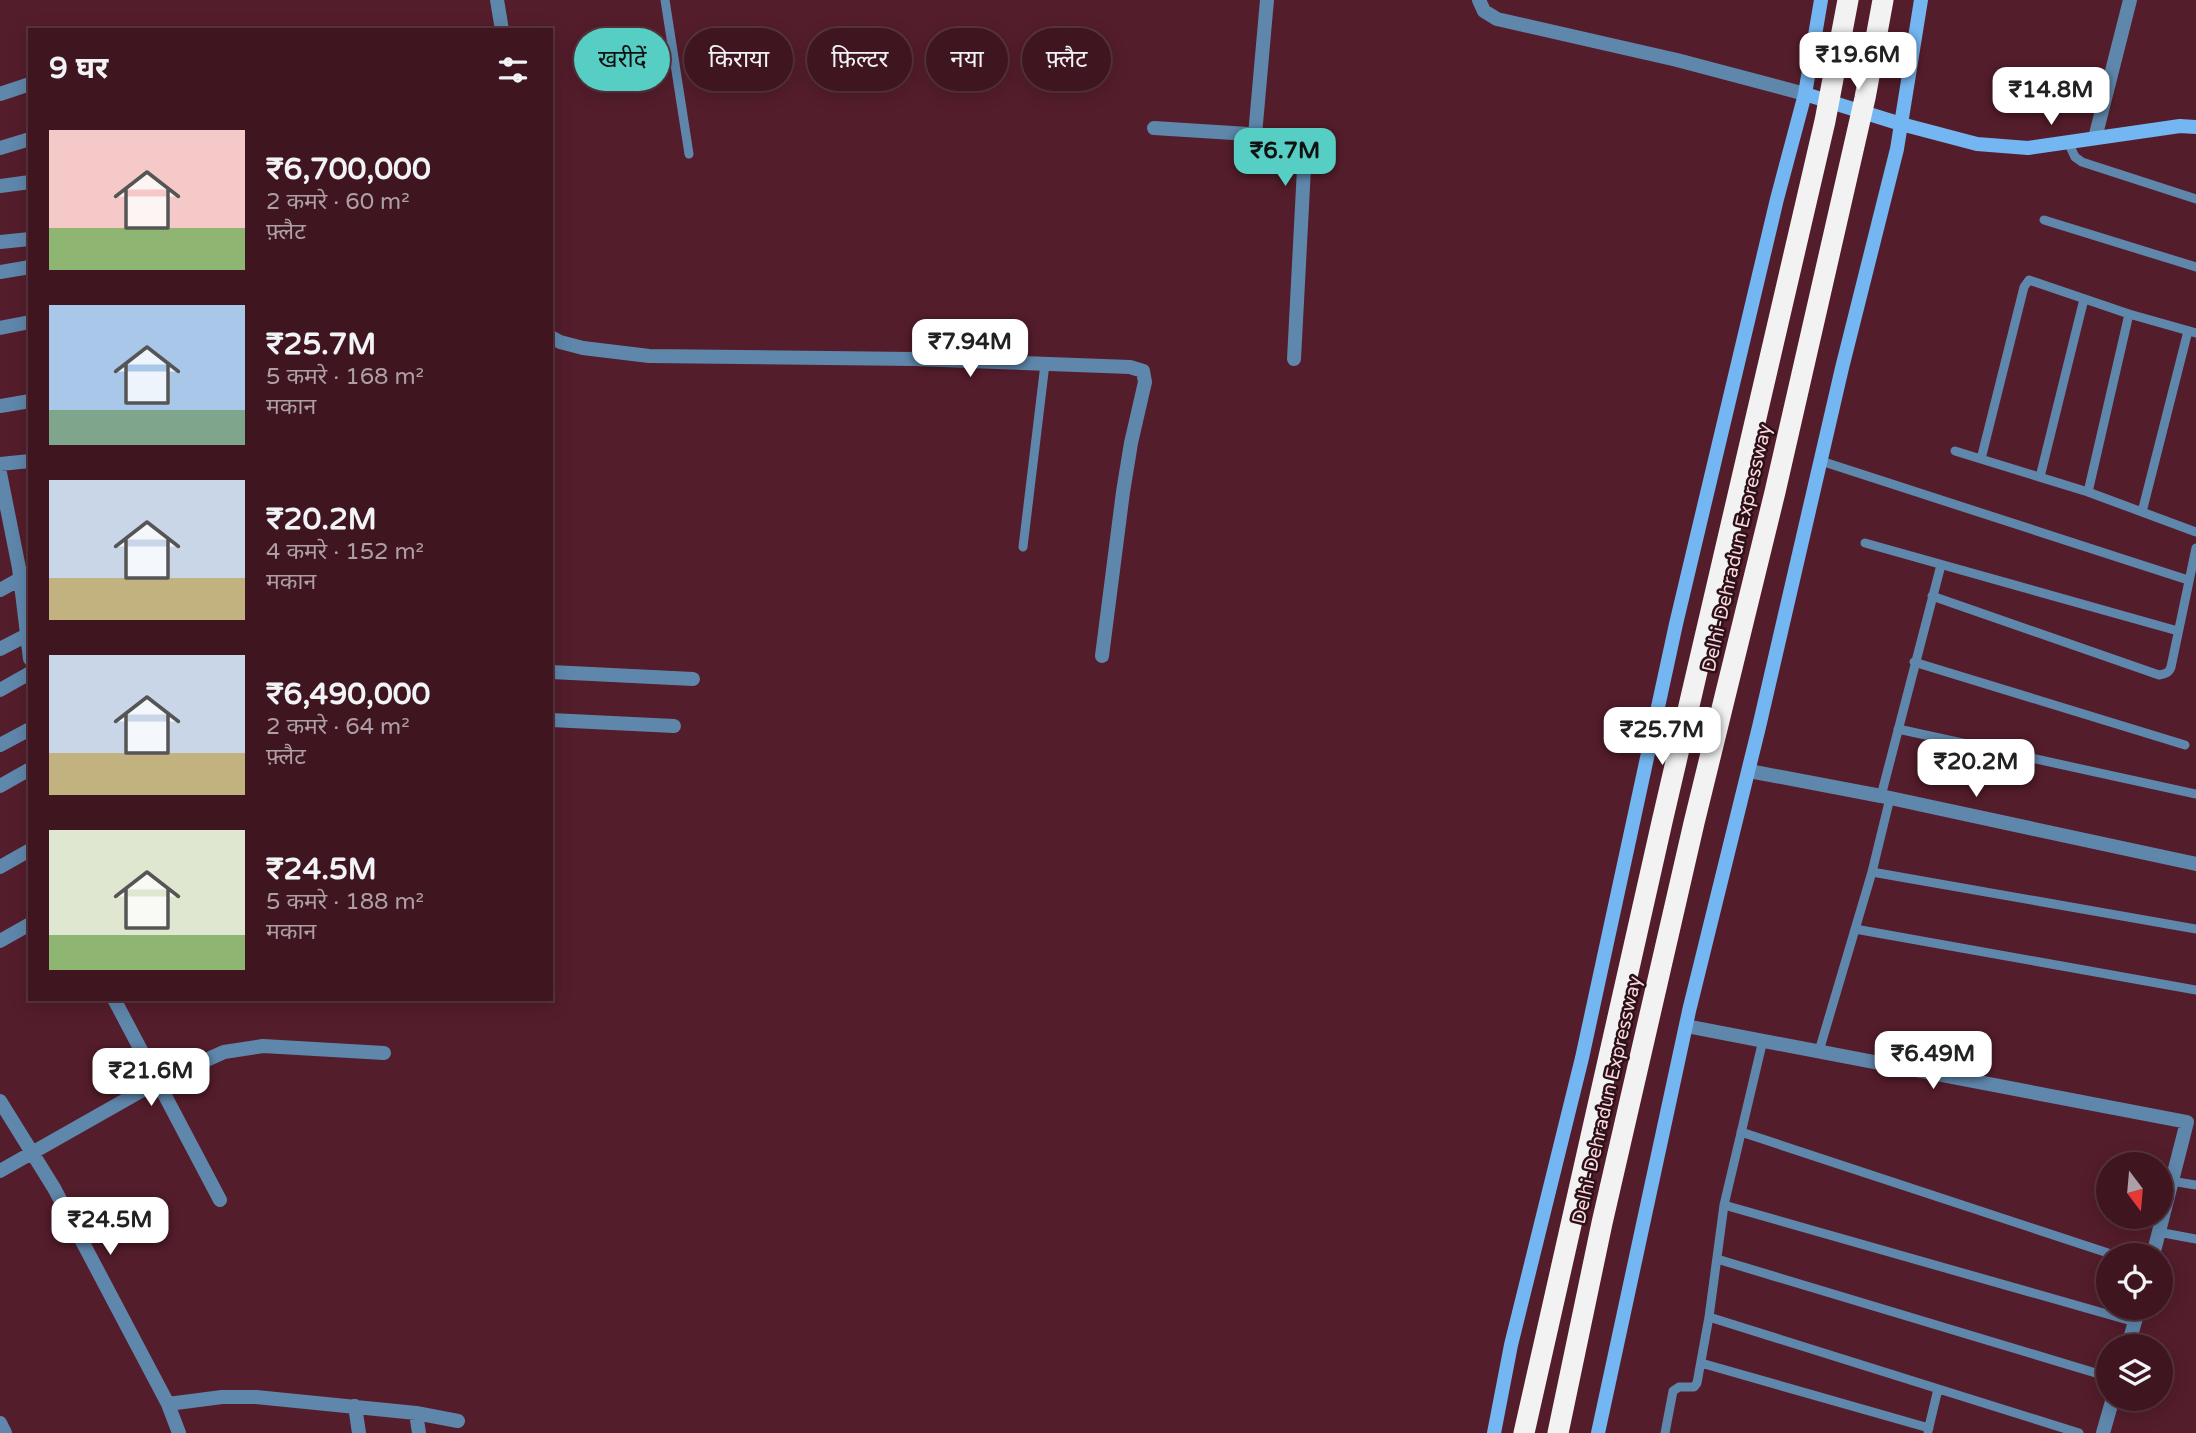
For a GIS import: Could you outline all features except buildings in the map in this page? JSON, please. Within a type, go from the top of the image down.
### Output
[{"type":"highway","name":"Delhi-Dehradun Expressway","points":[[1524,1433],[1659,835],[1825,121],[1848,0]]},
{"type":"highway","name":"Delhi-Dehradun Expressway","points":[[1558,1433],[1602,1223],[1865,98],[1883,0]]},
{"type":"street","points":[[498,0],[502,28]]},
{"type":"street","points":[[1255,135],[1267,0]]},
{"type":"street","points":[[1479,0],[1485,11],[1497,19],[1677,60],[1977,144],[2028,148],[2180,126],[2196,127]]},
{"type":"street","points":[[1494,1433],[1511,1345],[1582,1058],[1670,650],[1774,211],[1805,94],[1821,0]]},
{"type":"street","points":[[1598,1433],[1686,1026],[1897,149],[1921,0]]},
{"type":"street","points":[[2095,138],[2130,0]]},
{"type":"street","points":[[0,93],[28,85]]},
{"type":"street","points":[[1154,128],[1297,136],[1303,140],[1305,144],[1294,359]]},
{"type":"street","points":[[0,148],[28,140]]},
{"type":"street","points":[[0,186],[28,182]]},
{"type":"street","points":[[0,242],[28,239]]},
{"type":"street","points":[[0,272],[28,267]]},
{"type":"street","points":[[0,328],[28,322]]},
{"type":"street","points":[[553,338],[583,348],[649,355],[915,359],[1130,367],[1143,371],[1146,376],[1123,492],[1102,656]]},
{"type":"street","points":[[0,406],[28,401]]},
{"type":"street","points":[[0,464],[28,461]]},
{"type":"street","points":[[0,473],[23,571],[28,643]]},
{"type":"street","points":[[0,590],[23,571]]},
{"type":"street","points":[[0,649],[27,635]]},
{"type":"street","points":[[553,672],[693,679]]},
{"type":"street","points":[[0,691],[28,674]]},
{"type":"street","points":[[553,720],[674,726]]},
{"type":"street","points":[[0,745],[28,730]]},
{"type":"street","points":[[0,786],[28,770]]},
{"type":"street","points":[[1749,771],[1886,797],[2196,864]]},
{"type":"street","points":[[0,867],[28,853]]},
{"type":"street","points":[[0,941],[28,925]]},
{"type":"street","points":[[115,1001],[220,1200]]},
{"type":"street","points":[[1686,1026],[2192,1123],[2174,1173]]},
{"type":"street","points":[[0,1171],[157,1082],[235,1049],[263,1046],[384,1053]]},
{"type":"street","points":[[0,1101],[54,1188],[168,1404],[178,1433]]},
{"type":"street","points":[[2156,1243],[2159,1229]]},
{"type":"street","points":[[2132,1334],[2135,1322]]},
{"type":"street","points":[[168,1404],[238,1396],[355,1406],[458,1421]]},
{"type":"street","points":[[355,1406],[359,1433]]},
{"type":"street","points":[[2103,1433],[2109,1411]]},
{"type":"street","points":[[416,1413],[419,1433]]},
{"type":"street","points":[[0,1423],[5,1433]]},
{"type":"lane","points":[[665,0],[689,154]]},
{"type":"lane","points":[[2068,142],[2075,157],[2082,162],[2196,199]]},
{"type":"lane","points":[[2043,220],[2196,267]]},
{"type":"lane","points":[[1980,459],[2026,282],[2033,280],[2129,314],[2192,332],[2142,512]]},
{"type":"lane","points":[[2040,477],[2084,299]]},
{"type":"lane","points":[[2088,492],[2129,314]]},
{"type":"lane","points":[[1023,547],[1045,364]]},
{"type":"lane","points":[[1955,452],[2088,492],[2196,532]]},
{"type":"lane","points":[[1821,461],[2188,580]]},
{"type":"lane","points":[[1865,543],[2178,631]]},
{"type":"lane","points":[[1932,596],[2159,675],[2169,671],[2196,548]]},
{"type":"lane","points":[[1819,1051],[1872,872],[1898,729],[1941,565]]},
{"type":"lane","points":[[1914,662],[2185,745]]},
{"type":"lane","points":[[1898,729],[2196,794]]},
{"type":"lane","points":[[1872,872],[2196,929]]},
{"type":"lane","points":[[1855,929],[2196,990]]},
{"type":"lane","points":[[1665,1433],[1673,1391],[1679,1387],[1695,1387],[1701,1363],[1724,1205],[1763,1040]]},
{"type":"lane","points":[[1741,1132],[2096,1249]]},
{"type":"lane","points":[[2174,1181],[2196,1185]]},
{"type":"lane","points":[[1724,1205],[2135,1322]]},
{"type":"lane","points":[[2158,1232],[2196,1239]]},
{"type":"lane","points":[[1717,1259],[2096,1373]]},
{"type":"lane","points":[[1709,1317],[2080,1433]]},
{"type":"lane","points":[[1701,1363],[1928,1430],[1938,1389]]}]
